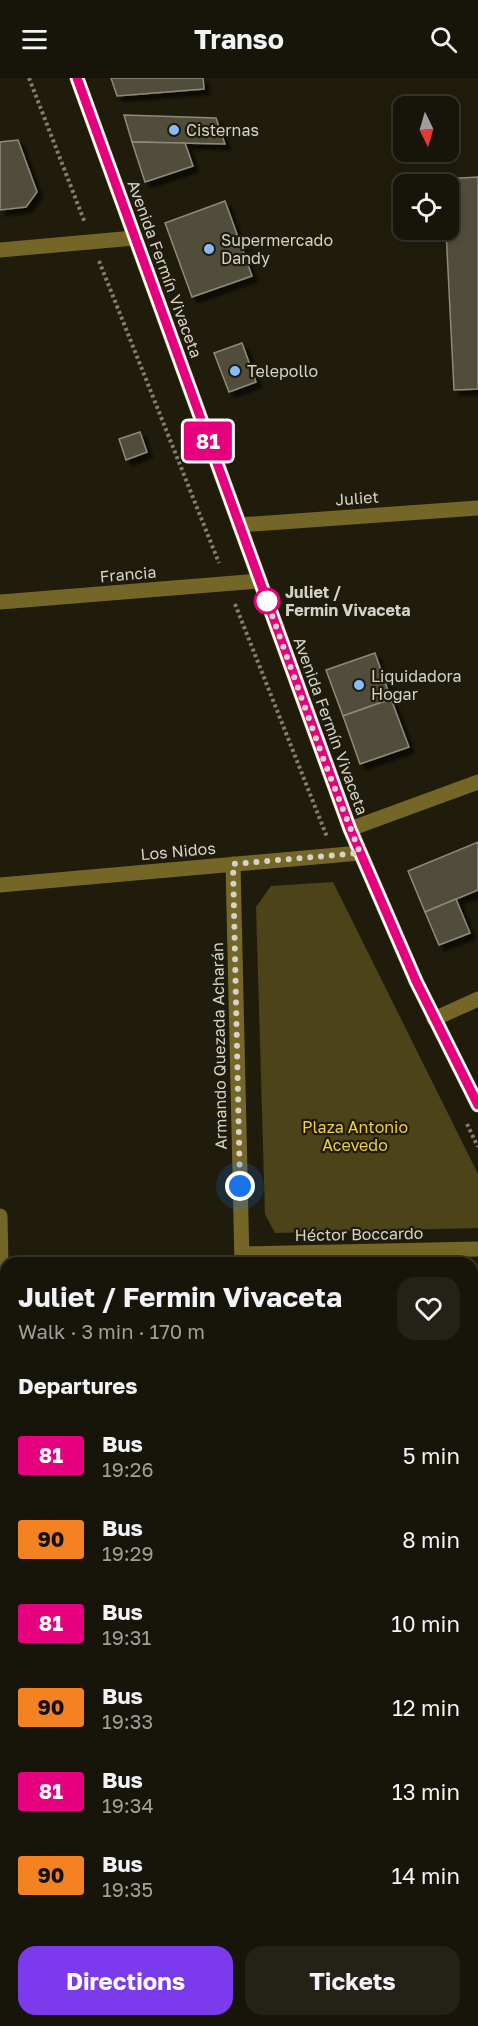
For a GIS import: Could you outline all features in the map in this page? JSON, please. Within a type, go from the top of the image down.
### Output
[{"type":"main road","name":"Avenida Fermín Vivaceta","points":[[77,78],[350,829],[434,1019],[478,1105]]},
{"type":"street","points":[[0,250],[134,238]]},
{"type":"street","name":"Juliet","points":[[239,525],[478,508]]},
{"type":"street","name":"Francia","points":[[0,602],[260,581]]},
{"type":"street","points":[[350,829],[478,782]]},
{"type":"street","name":"Los Nidos","points":[[0,885],[360,853]]},
{"type":"street","name":"Armando Quezada Acharán","points":[[233,864],[242,1257]]},
{"type":"street","points":[[434,1019],[478,999]]},
{"type":"street","points":[[0,1216],[2,1257]]},
{"type":"street","name":"Héctor Boccardo","points":[[289,1257],[478,1249]]},
{"type":"street","points":[[478,1991],[478,2026]]},
{"type":"path","points":[[29,78],[334,854]]},
{"type":"path","points":[[463,1116],[478,1148]]},
{"type":"green space","name":"Plaza Antonio Acevedo","points":[[333,882],[478,1174],[478,1228],[275,1233],[265,1214],[256,907],[271,886]]},
{"type":"building","points":[[111,78],[203,78],[204,89],[117,96]]},
{"type":"building","name":"Cisternas","points":[[124,115],[216,118],[225,144],[132,142]]},
{"type":"building","points":[[18,140],[37,192],[26,207],[0,210],[0,142]]},
{"type":"building","points":[[132,142],[185,143],[193,166],[145,182]]},
{"type":"building","points":[[478,177],[478,389],[454,390],[446,240],[459,240],[459,178]]},
{"type":"building","name":"Supermercado Dandy","points":[[225,201],[252,276],[192,297],[165,223]]},
{"type":"building","points":[[242,343],[256,382],[229,392],[214,353]]},
{"type":"building","points":[[140,432],[147,452],[126,460],[119,439]]},
{"type":"building","name":"Liquidadora Hogar","points":[[375,653],[391,699],[343,716],[326,670]]},
{"type":"building","points":[[391,699],[409,747],[360,764],[343,716]]},
{"type":"building","points":[[478,842],[478,890],[425,912],[408,871]]},
{"type":"building","points":[[456,899],[470,933],[439,945],[425,912]]},
{"type":"bus line","name":"81","points":[[77,78],[350,829],[416,981],[478,1105]]},
{"type":"place","name":"Cisternas","points":[[174,130]]},
{"type":"place","name":"Supermercado Dandy","points":[[209,249]]},
{"type":"place","name":"Telepollo","points":[[235,371]]},
{"type":"place","name":"Juliet / Fermin Vivaceta","points":[[267,601]]},
{"type":"place","name":"Liquidadora Hogar","points":[[359,685]]},
{"type":"route","points":[[240,1186],[233,864],[360,853],[323,758],[267,601]]}]
